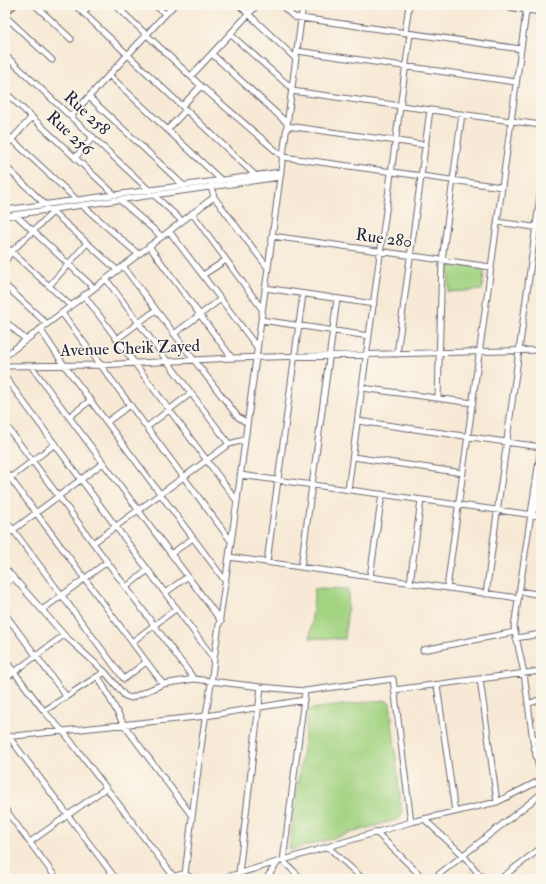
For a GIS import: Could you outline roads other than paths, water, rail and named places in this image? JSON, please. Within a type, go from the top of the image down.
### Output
[{"type":"main road","points":[[5,12],[14,5]]},
{"type":"street","points":[[35,5],[71,39]]},
{"type":"street","points":[[75,5],[256,176]]},
{"type":"street","points":[[83,13],[90,5]]},
{"type":"street","points":[[114,5],[147,34],[201,86],[283,156],[502,188]]},
{"type":"street","points":[[156,5],[165,14]]},
{"type":"street","points":[[70,116],[174,5]]},
{"type":"street","points":[[239,5],[296,59]]},
{"type":"street","points":[[191,76],[257,5]]},
{"type":"street","points":[[281,5],[294,17],[521,49]]},
{"type":"street","points":[[185,874],[237,501],[303,5]]},
{"type":"street","points":[[348,490],[406,67],[408,5]]},
{"type":"street","points":[[494,5],[526,7],[541,12]]},
{"type":"street","points":[[447,588],[526,7]]},
{"type":"street","points":[[5,16],[52,60]]},
{"type":"street","points":[[230,34],[292,89],[401,106],[541,125]]},
{"type":"street","points":[[297,52],[516,82]]},
{"type":"street","points":[[212,54],[287,125],[426,145]]},
{"type":"street","name":"Rue 258","points":[[5,55],[150,191]]},
{"type":"street","points":[[110,74],[221,180]]},
{"type":"street","points":[[168,129],[201,86]]},
{"type":"street","name":"Rue 256","points":[[5,92],[115,195]]},
{"type":"street","points":[[89,97],[184,186]]},
{"type":"street","points":[[397,354],[430,110]]},
{"type":"street","points":[[438,398],[442,260],[462,114]]},
{"type":"street","points":[[5,147],[32,117]]},
{"type":"street","points":[[5,133],[77,200]]},
{"type":"street","points":[[75,158],[93,137]]},
{"type":"street","points":[[5,166],[45,205],[117,270]]},
{"type":"street","points":[[5,210],[150,191],[210,181],[280,175]]},
{"type":"street","points":[[5,216],[52,211],[82,205],[211,188],[280,175]]},
{"type":"street","points":[[210,181],[214,197],[268,268]]},
{"type":"street","points":[[486,594],[519,352],[538,228],[541,189]]},
{"type":"street","points":[[154,195],[182,221]]},
{"type":"street","points":[[5,356],[214,197]]},
{"type":"street","points":[[120,200],[162,236]]},
{"type":"street","points":[[82,205],[138,254]]},
{"type":"street","points":[[5,262],[12,252],[52,211]]},
{"type":"street","points":[[192,214],[262,309]]},
{"type":"street","points":[[16,215],[94,288]]},
{"type":"street","points":[[497,222],[538,228]]},
{"type":"street","points":[[169,231],[257,347]]},
{"type":"street","name":"Rue 280","points":[[272,236],[491,267]]},
{"type":"street","points":[[49,286],[87,243]]},
{"type":"street","points":[[5,246],[71,306]]},
{"type":"street","points":[[149,246],[232,358]]},
{"type":"street","points":[[203,275],[226,260]]},
{"type":"street","points":[[123,266],[238,417],[247,423]]},
{"type":"street","points":[[106,279],[229,444]]},
{"type":"street","points":[[5,284],[47,324]]},
{"type":"street","points":[[265,288],[374,304]]},
{"type":"street","points":[[267,562],[304,294]]},
{"type":"street","points":[[84,295],[237,501]]},
{"type":"street","points":[[174,334],[221,299]]},
{"type":"street","points":[[301,567],[337,299]]},
{"type":"street","points":[[117,339],[156,310]]},
{"type":"street","points":[[62,313],[231,541]]},
{"type":"street","points":[[261,320],[369,336]]},
{"type":"street","points":[[5,321],[26,340]]},
{"type":"street","points":[[40,329],[64,365],[226,582]]},
{"type":"street","name":"Avenue Cheik Zayed","points":[[5,366],[100,365],[232,358],[329,357],[397,354],[519,352],[541,350]]},
{"type":"street","points":[[31,366],[220,621]]},
{"type":"street","points":[[5,377],[214,659]]},
{"type":"street","points":[[362,388],[473,403]]},
{"type":"street","points":[[147,427],[191,393]]},
{"type":"street","points":[[68,416],[90,400]]},
{"type":"street","points":[[107,422],[130,405]]},
{"type":"street","points":[[220,879],[411,822],[498,802],[541,779],[533,741],[524,673],[514,627],[541,447],[358,421]]},
{"type":"street","points":[[5,424],[194,679]]},
{"type":"street","points":[[93,543],[229,444],[244,440]]},
{"type":"street","points":[[10,478],[55,444]]},
{"type":"street","points":[[353,457],[463,473]]},
{"type":"street","points":[[5,536],[103,463]]},
{"type":"street","points":[[5,471],[163,684]]},
{"type":"street","points":[[240,475],[541,516]]},
{"type":"street","points":[[531,514],[535,508],[541,475]]},
{"type":"street","points":[[370,577],[382,494]]},
{"type":"street","points":[[410,583],[421,500]]},
{"type":"street","points":[[5,519],[124,679],[146,662]]},
{"type":"street","points":[[171,554],[193,538]]},
{"type":"street","points":[[229,557],[518,598]]},
{"type":"street","points":[[42,610],[107,562]]},
{"type":"street","points":[[5,568],[64,635],[104,672],[125,696],[131,698],[163,684],[194,679],[305,691],[393,679],[411,822]]},
{"type":"street","points":[[126,587],[148,570]]},
{"type":"street","points":[[165,593],[187,576]]},
{"type":"street","points":[[5,584],[13,577]]},
{"type":"street","points":[[519,592],[541,595]]},
{"type":"street","points":[[132,642],[177,608]]},
{"type":"street","points":[[5,614],[66,696]]},
{"type":"street","points":[[423,650],[515,632]]},
{"type":"street","points":[[516,638],[541,634]]},
{"type":"street","points":[[5,679],[64,635]]},
{"type":"street","points":[[5,660],[63,732],[173,878],[185,874]]},
{"type":"street","points":[[394,690],[541,671]]},
{"type":"street","points":[[44,710],[104,672]]},
{"type":"street","points":[[98,676],[124,726],[192,816]]},
{"type":"street","points":[[480,679],[498,802]]},
{"type":"street","points":[[438,685],[455,812]]},
{"type":"street","points":[[239,873],[261,687]]},
{"type":"street","points":[[266,879],[280,861],[305,691]]},
{"type":"street","points":[[528,704],[541,699]]},
{"type":"street","points":[[7,737],[124,726],[206,716],[304,700]]},
{"type":"street","points":[[533,741],[541,736]]},
{"type":"street","points":[[7,737],[116,879]]},
{"type":"street","points":[[30,842],[106,788]]},
{"type":"street","points":[[433,879],[541,794]]},
{"type":"street","points":[[5,809],[57,879]]},
{"type":"street","points":[[424,819],[463,855],[483,879]]},
{"type":"street","points":[[376,832],[424,879]]},
{"type":"street","points":[[328,847],[363,879]]},
{"type":"street","points":[[500,879],[541,848]]},
{"type":"street","points":[[280,861],[302,879]]},
{"type":"street","points":[[185,874],[193,879]]}]
